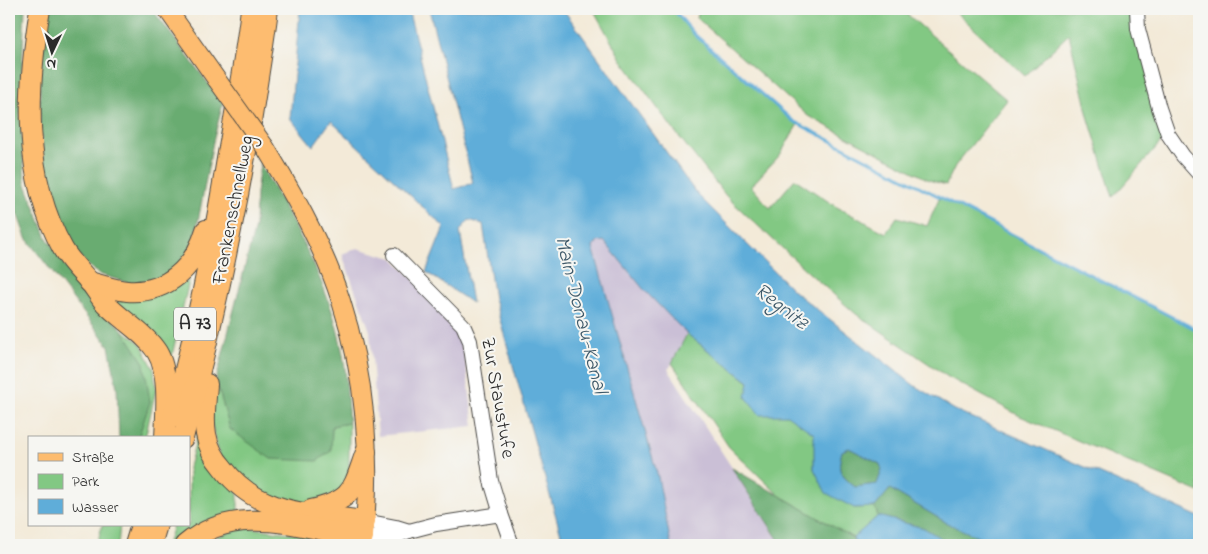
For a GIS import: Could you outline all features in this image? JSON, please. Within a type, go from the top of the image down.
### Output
[{"type":"highway","points":[[40,9],[34,45],[31,104],[32,144],[38,184],[48,216],[69,258],[104,302],[157,352],[165,387],[166,436]]},
{"type":"highway","name":"Frankenschnellweg","points":[[167,436],[191,343],[219,210],[247,44],[251,9]]},
{"type":"highway","name":"Frankenschnellweg","points":[[184,436],[209,340],[239,190],[264,45],[268,9]]},
{"type":"highway","points":[[89,282],[136,291],[160,286],[171,281],[193,259],[203,240],[207,226],[219,210]]},
{"type":"highway","points":[[209,340],[204,415],[206,434],[211,449],[231,479],[244,491],[276,508],[302,512],[364,535]]},
{"type":"highway","points":[[302,512],[333,505],[346,496],[354,484],[366,452]]},
{"type":"highway","points":[[185,545],[209,531],[233,522],[252,521],[295,524],[340,535],[364,535]]},
{"type":"highway","points":[[134,545],[141,526]]},
{"type":"highway","points":[[152,545],[158,526]]},
{"type":"main road","points":[[167,9],[265,147],[302,211],[341,300],[356,358],[363,402],[366,452],[364,535]]},
{"type":"street","points":[[1137,9],[1138,30],[1168,134],[1183,156],[1199,174]]},
{"type":"street","name":"Zur Staustufe","points":[[394,255],[463,325],[470,341],[491,481],[512,545]]},
{"type":"street","points":[[364,535],[396,527],[408,531],[436,524],[501,514]]},
{"type":"shaded area","points":[[604,241],[645,291],[687,334],[668,369],[782,545],[671,545],[658,477],[593,247],[598,242]]},
{"type":"shaded area","points":[[357,248],[393,258],[457,325],[465,358],[474,426],[378,436],[370,331],[342,254]]},
{"type":"green space","points":[[12,9],[25,9],[20,107],[25,182],[47,238],[81,290],[122,329],[144,363],[150,402],[139,436],[119,436],[117,388],[109,346],[26,238],[11,196],[9,180],[9,34]]},
{"type":"green space","points":[[48,9],[152,9],[223,103],[213,142],[193,248],[167,276],[132,284],[99,274],[87,265],[65,234],[47,187],[40,129],[40,77]]},
{"type":"green space","points":[[593,9],[673,9],[695,35],[798,124],[780,155],[751,186],[770,208],[795,179],[835,206],[886,233],[897,217],[927,226],[940,197],[1199,331],[1199,492],[1020,416],[948,377],[856,314],[727,197],[621,59]]},
{"type":"green space","points":[[699,9],[901,9],[1007,100],[955,166],[946,185],[929,180],[808,116],[697,18]]},
{"type":"green space","points":[[953,9],[1137,9],[1168,134],[1113,197],[1088,116],[1069,34],[1025,76]]},
{"type":"green space","points":[[260,164],[310,256],[330,304],[343,355],[349,423],[332,426],[331,451],[317,461],[271,459],[230,429],[216,380],[255,227],[256,193]]},
{"type":"green space","points":[[189,281],[169,369],[105,291],[170,289]]},
{"type":"green space","points":[[122,329],[141,344],[154,369],[156,389],[145,436],[139,436],[150,402]]},
{"type":"green space","points":[[687,334],[815,434],[814,469],[854,508],[875,507],[878,516],[853,538],[779,495],[729,447],[672,363]]},
{"type":"green space","points":[[216,380],[230,429],[331,451],[332,426],[349,423],[349,476],[342,492],[300,505],[268,499],[220,458],[209,414]]},
{"type":"green space","points":[[198,432],[238,494],[238,517],[176,545],[167,545],[173,526],[190,526],[190,463]]},
{"type":"green space","points":[[849,448],[880,464],[882,470],[877,484],[855,487],[843,475],[840,467],[842,451]]},
{"type":"green space","points":[[732,468],[853,538],[856,545],[782,545]]},
{"type":"green space","points":[[890,489],[947,523],[995,545],[952,545],[924,528],[878,516],[875,507]]},
{"type":"green space","points":[[102,526],[120,526],[118,545],[97,545]]},
{"type":"green space","points":[[243,527],[329,538],[337,545],[301,545],[261,540],[260,545],[196,545]]},
{"type":"water","points":[[300,9],[408,9],[454,189],[473,183],[429,9],[563,9],[696,193],[795,292],[915,386],[955,410],[1199,517],[1199,545],[995,545],[947,523],[890,489],[875,507],[854,508],[826,493],[814,469],[814,434],[787,415],[760,415],[746,397],[749,382],[687,334],[645,291],[604,241],[598,242],[593,247],[658,477],[671,545],[564,545],[494,299],[483,224],[469,220],[460,231],[472,303],[426,272],[444,227],[331,121],[313,146],[290,118]],"holes":[[[849,448],[880,464],[882,470],[877,484],[855,487],[846,479],[840,468],[842,451]]]},
{"type":"water","points":[[878,516],[924,528],[952,545],[856,545],[853,538]]},
{"type":"waterway","points":[[673,9],[695,35],[793,121],[1199,331]]},
{"type":"water label","name":"Regnitz","points":[[781,307]]},
{"type":"water label","name":"Main-Donau-Kanal","points":[[580,315]]}]
